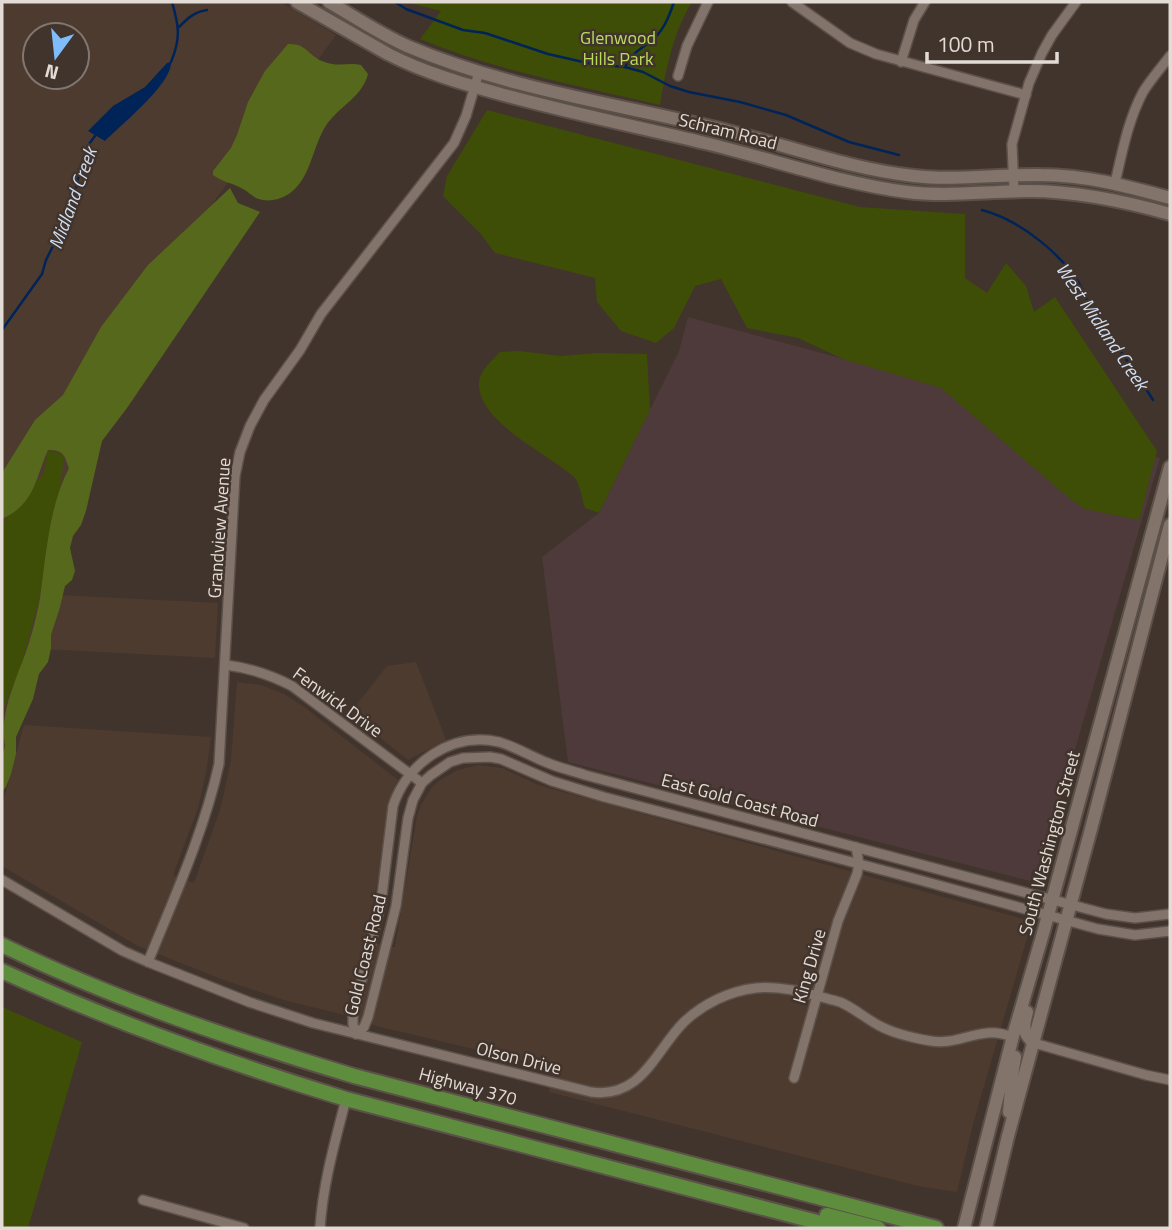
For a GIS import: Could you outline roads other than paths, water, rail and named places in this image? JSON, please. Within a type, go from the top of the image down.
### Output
[{"type":"highway","name":"Highway 370","points":[[2,945],[148,1008],[303,1061],[936,1228]]},
{"type":"highway","points":[[2,971],[164,1039],[346,1099],[839,1228]]},
{"type":"highway","points":[[760,1208],[790,1208],[815,1212],[877,1228]]},
{"type":"main road","name":"Schram Road","points":[[297,2],[404,62],[451,80],[544,106],[718,146],[860,183],[932,194],[1062,192],[1170,214]]},
{"type":"main road","name":"Schram Road","points":[[329,2],[404,45],[479,72],[877,170],[937,178],[1064,176],[1115,183],[1170,198]]},
{"type":"main road","name":"South Washington Street","points":[[964,1228],[1012,1037],[1048,915],[1170,467]]},
{"type":"main road","name":"South Washington Street","points":[[986,1228],[1170,525]]},
{"type":"main road","points":[[1034,1043],[1025,1035],[1024,1027],[1039,968],[1036,958]]},
{"type":"main road","points":[[1008,1136],[1013,1069],[1018,1047],[1017,1041],[1012,1037]]},
{"type":"street","points":[[678,76],[687,46],[708,2]]},
{"type":"street","points":[[792,2],[850,43],[876,54],[1026,95]]},
{"type":"street","points":[[901,62],[914,20],[926,2]]},
{"type":"street","points":[[1014,191],[1012,144],[1026,95],[1047,43],[1076,2]]},
{"type":"street","points":[[1115,183],[1128,129],[1140,98],[1152,79],[1169,61]]},
{"type":"street","name":"Grandview Avenue","points":[[148,962],[213,791],[219,764],[235,475],[240,452],[264,400],[300,350],[321,314],[454,142],[462,126],[479,72]]},
{"type":"street","name":"Fenwick Drive","points":[[226,665],[257,671],[292,686],[422,783]]},
{"type":"street","name":"East Gold Coast Road","points":[[410,773],[439,750],[456,744],[474,740],[498,742],[548,763],[608,781],[1106,914],[1150,918],[1170,914]]},
{"type":"street","name":"East Gold Coast Road","points":[[422,783],[441,767],[463,758],[501,759],[552,781],[604,797],[1067,920],[1123,934],[1170,931]]},
{"type":"street","name":"Gold Coast Road","points":[[410,773],[393,806],[381,903],[353,1014],[356,1034],[364,1027],[368,1017],[396,906],[411,807],[422,783]]},
{"type":"street","points":[[604,797],[608,781]]},
{"type":"street","name":"King Drive","points":[[856,847],[859,864]]},
{"type":"street","name":"King Drive","points":[[794,1078],[838,921],[859,864],[869,850]]},
{"type":"street","name":"Olson Drive","points":[[2,880],[105,941],[148,962],[280,1013],[600,1093],[629,1086],[646,1071],[686,1020],[703,1006],[730,994],[750,989],[773,988],[817,996],[847,1005],[885,1028],[932,1041],[954,1041],[983,1032],[1012,1037]]},
{"type":"street","points":[[1034,1043],[1170,1080]]},
{"type":"street","points":[[320,1228],[326,1175],[346,1099]]},
{"type":"street","points":[[143,1199],[244,1228]]},
{"type":"water","points":[[171,62],[169,71],[155,92],[105,141],[88,131],[113,106],[145,87]]},
{"type":"waterway","points":[[171,62],[178,32],[172,2]]},
{"type":"waterway","name":"West Midland Creek","points":[[395,2],[406,9],[463,30],[485,33],[548,54],[643,72],[670,86],[786,115],[849,142],[899,155]]},
{"type":"waterway","points":[[625,67],[633,55],[659,34],[674,2]]},
{"type":"waterway","name":"West Midland Creek","points":[[179,27],[198,12],[207,10]]},
{"type":"waterway","name":"Midland Creek","points":[[2,330],[42,274],[69,214],[83,160],[95,136]]},
{"type":"waterway","name":"West Midland Creek","points":[[982,210],[1026,230],[1065,264],[1083,290],[1090,307],[1153,400]]},
{"type":"park label","name":"Glenwood Hills Park","points":[[618,47]]}]
